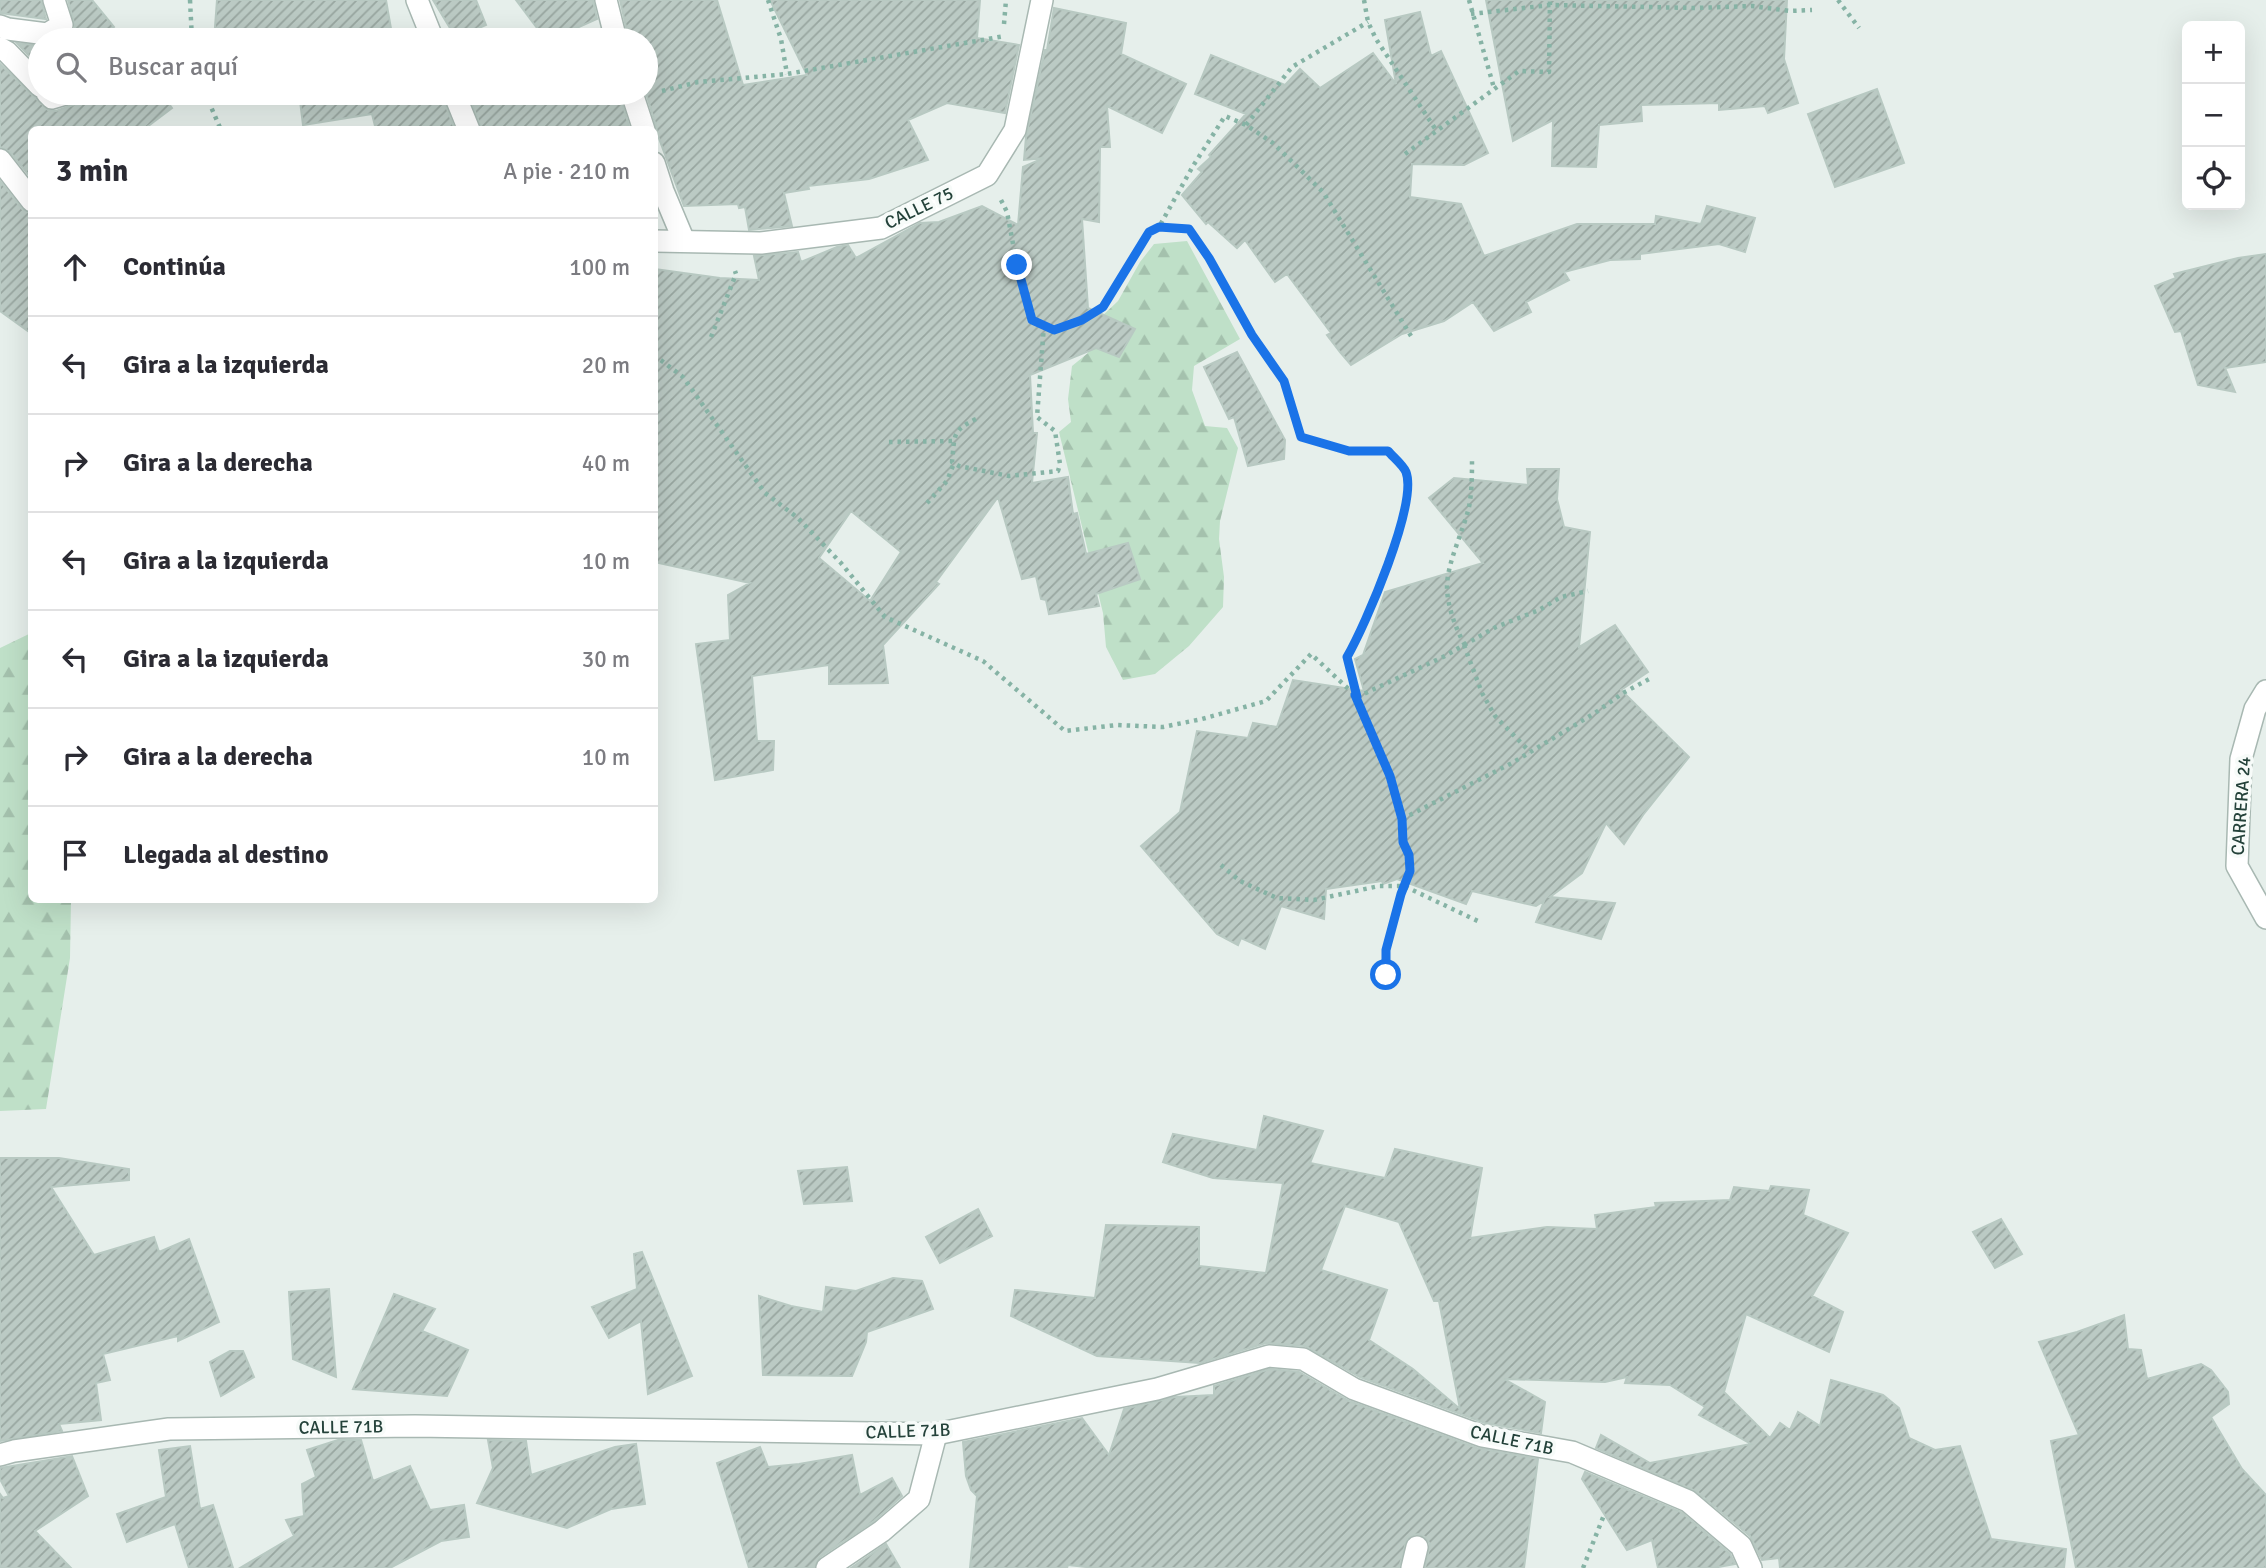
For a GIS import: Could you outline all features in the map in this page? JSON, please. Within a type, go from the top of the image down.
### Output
[{"type":"street","points":[[54,0],[62,25],[57,28]]},
{"type":"street","points":[[418,0],[428,28]]},
{"type":"street","points":[[606,0],[613,28]]},
{"type":"street","points":[[987,175],[1015,130],[1042,0]]},
{"type":"street","points":[[0,26],[28,32]]},
{"type":"street","points":[[0,48],[28,74]]},
{"type":"street","points":[[459,105],[467,126]]},
{"type":"street","points":[[636,105],[643,126]]},
{"type":"street","points":[[0,160],[28,196]]},
{"type":"street","points":[[658,175],[684,241]]},
{"type":"street","name":"CALLE 75","points":[[658,241],[761,243],[881,228],[987,175]]},
{"type":"street","name":"CARRERA 24","points":[[2266,691],[2255,709],[2241,759],[2237,866],[2266,918]]},
{"type":"street","name":"CALLE 71B","points":[[0,1455],[169,1429],[415,1426],[936,1434],[1157,1389],[1269,1356],[1303,1359],[1354,1389],[1482,1436],[1572,1452],[1688,1501],[1741,1546],[1751,1568]]},
{"type":"street","points":[[835,1566],[919,1499],[936,1434]]},
{"type":"street","points":[[1412,1568],[1417,1547]]},
{"type":"path","points":[[190,0],[191,28]]},
{"type":"path","points":[[768,0],[787,74]]},
{"type":"path","points":[[1364,0],[1368,22],[1376,40],[1436,130]]},
{"type":"path","points":[[1469,0],[1494,88]]},
{"type":"path","points":[[1838,0],[1859,28]]},
{"type":"path","points":[[1471,14],[1550,3],[1695,8],[1752,6],[1790,11],[1812,10]]},
{"type":"path","points":[[1405,154],[1519,71],[1549,72],[1550,3]]},
{"type":"path","points":[[1247,125],[1292,67],[1368,22]]},
{"type":"path","points":[[658,90],[698,82],[787,74],[982,39],[1037,32]]},
{"type":"path","points":[[210,105],[219,126]]},
{"type":"path","points":[[1159,227],[1225,117],[1247,125],[1273,143],[1323,192],[1411,336]]},
{"type":"path","points":[[987,175],[1007,212],[1017,265],[1032,320],[1054,330],[1082,320],[1103,307],[1149,232],[1159,227],[1189,229],[1209,258],[1252,335],[1284,381],[1301,437],[1349,451],[1388,451],[1406,472],[1407,506],[1362,630],[1347,657],[1356,696],[1390,776],[1402,819],[1403,842],[1409,855],[1410,871],[1386,950],[1386,975]]},
{"type":"path","points":[[711,337],[736,274],[722,242]]},
{"type":"path","points":[[954,463],[1009,476],[1058,471],[1060,464],[1055,431],[1037,417],[1044,325]]},
{"type":"path","points":[[658,358],[682,377],[765,493],[798,518],[885,617],[983,661],[1065,731],[1117,725],[1163,727],[1266,701],[1311,653],[1356,696]]},
{"type":"path","points":[[927,503],[947,481],[954,463],[955,441],[960,427],[976,419]]},
{"type":"path","points":[[889,442],[955,441]]},
{"type":"path","points":[[1472,458],[1469,506],[1447,587],[1455,625],[1482,693],[1495,716],[1530,752]]},
{"type":"path","points":[[1356,696],[1496,627],[1539,610],[1561,597],[1588,591]]},
{"type":"path","points":[[1402,819],[1512,763],[1595,713],[1623,692],[1653,677]]},
{"type":"path","points":[[1221,865],[1240,881],[1276,898],[1314,900],[1379,886],[1404,886],[1482,923]]},
{"type":"path","points":[[1583,1568],[1604,1515]]},
{"type":"green space","points":[[1187,241],[1240,339],[1194,366],[1192,390],[1205,426],[1227,428],[1238,448],[1220,521],[1223,607],[1189,646],[1155,674],[1123,680],[1106,647],[1103,613],[1059,432],[1071,422],[1068,399],[1072,366],[1088,353],[1083,334],[1118,301],[1140,262],[1154,244]]},
{"type":"green space","points":[[28,634],[28,903],[71,903],[70,958],[46,1109],[0,1111],[0,648]]},
{"type":"building","points":[[0,0],[41,0],[46,19],[0,13]]},
{"type":"building","points":[[68,0],[92,0],[114,27],[75,28]]},
{"type":"building","points":[[217,0],[386,0],[391,28],[215,28]]},
{"type":"building","points":[[433,0],[476,0],[486,25],[479,28],[450,28]]},
{"type":"building","points":[[516,0],[593,0],[597,19],[577,28],[537,28]]},
{"type":"building","points":[[620,0],[717,0],[743,85],[807,75],[770,0],[980,0],[977,38],[1019,45],[1005,113],[947,103],[908,120],[928,160],[869,179],[808,186],[809,189],[784,193],[792,226],[749,230],[745,207],[739,208],[738,204],[684,206],[650,105],[658,105],[658,28],[626,28]]},
{"type":"building","points":[[1486,0],[1787,0],[1784,59],[1798,103],[1768,113],[1765,106],[1719,110],[1719,103],[1641,105],[1642,121],[1599,125],[1596,167],[1552,166],[1553,120],[1513,141]]},
{"type":"building","points":[[1054,8],[1126,23],[1121,54],[1186,84],[1162,133],[1107,106],[1110,147],[1100,147],[1099,222],[1082,219],[1088,308],[1135,329],[1119,357],[1096,348],[1030,375],[1033,433],[1037,433],[1032,483],[1068,477],[1073,514],[1077,513],[1086,554],[1128,543],[1140,579],[1096,594],[1099,606],[1049,614],[1046,600],[1041,599],[1036,576],[1022,579],[998,497],[936,582],[939,584],[883,645],[888,683],[829,684],[829,665],[752,676],[757,741],[774,741],[773,770],[715,780],[696,644],[730,640],[728,595],[750,583],[658,563],[658,270],[759,280],[754,256],[798,252],[801,262],[848,245],[856,258],[920,223],[939,222],[982,206],[1018,225],[1023,167],[1044,158],[1024,160],[1026,137]],"holes":[[[851,511],[901,552],[870,601],[819,558]]]},
{"type":"building","points":[[1420,12],[1431,56],[1441,51],[1488,153],[1464,165],[1412,164],[1410,197],[1461,204],[1484,256],[1577,224],[1655,224],[1656,216],[1701,224],[1707,206],[1755,218],[1745,252],[1719,244],[1640,254],[1640,259],[1610,260],[1564,272],[1569,280],[1526,302],[1531,312],[1494,331],[1473,302],[1444,321],[1402,334],[1351,365],[1327,335],[1331,333],[1287,274],[1275,282],[1245,240],[1237,248],[1208,222],[1206,224],[1182,195],[1202,172],[1198,169],[1211,157],[1209,155],[1246,114],[1195,94],[1211,55],[1285,85],[1300,69],[1320,88],[1373,53],[1396,84],[1385,20]]},
{"type":"building","points":[[17,43],[28,44],[28,54]]},
{"type":"building","points":[[0,64],[28,91],[28,105],[43,105],[48,110],[56,111],[73,105],[170,105],[172,108],[148,126],[28,126],[28,174],[10,152],[0,147]]},
{"type":"building","points":[[1877,89],[1904,163],[1835,187],[1808,114]]},
{"type":"building","points":[[300,105],[446,105],[453,126],[375,126],[372,114],[303,125]]},
{"type":"building","points":[[473,105],[623,105],[629,126],[480,126]]},
{"type":"building","points":[[0,181],[22,209],[28,212],[28,331],[0,311]]},
{"type":"building","points":[[2266,254],[2266,362],[2225,368],[2235,392],[2198,385],[2181,331],[2175,332],[2155,286],[2176,278],[2174,274]]},
{"type":"building","points":[[1237,352],[1285,440],[1284,459],[1248,466],[1234,417],[1229,419],[1204,367]]},
{"type":"building","points":[[1527,469],[1559,469],[1557,499],[1564,527],[1590,532],[1579,647],[1615,625],[1648,672],[1621,690],[1689,757],[1643,815],[1624,844],[1606,823],[1582,873],[1550,897],[1615,903],[1601,939],[1536,922],[1544,901],[1536,906],[1472,891],[1466,904],[1397,879],[1383,884],[1382,881],[1326,889],[1324,919],[1281,906],[1265,949],[1241,938],[1238,945],[1217,934],[1141,846],[1180,812],[1197,731],[1248,738],[1253,723],[1277,727],[1293,680],[1364,691],[1355,659],[1363,655],[1385,592],[1483,563],[1429,498],[1454,478],[1528,485]]},
{"type":"building","points":[[1264,1116],[1323,1131],[1310,1163],[1385,1178],[1395,1149],[1482,1168],[1470,1238],[1547,1227],[1597,1229],[1595,1215],[1656,1207],[1655,1203],[1730,1200],[1734,1187],[1769,1191],[1771,1186],[1809,1190],[1803,1215],[1848,1233],[1812,1296],[1843,1312],[1829,1352],[1746,1314],[1724,1392],[1770,1438],[1780,1423],[1790,1430],[1798,1412],[1820,1426],[1831,1380],[1883,1395],[1899,1408],[1909,1438],[1935,1450],[1960,1446],[1991,1539],[2066,1549],[2064,1568],[1780,1568],[1779,1558],[1762,1560],[1750,1536],[1696,1491],[1596,1448],[1601,1435],[1650,1463],[1751,1444],[1699,1415],[1705,1407],[1670,1385],[1625,1383],[1627,1377],[1605,1382],[1504,1379],[1545,1402],[1541,1433],[1485,1423],[1360,1377],[1305,1346],[1266,1343],[1200,1363],[1097,1356],[1011,1316],[1015,1290],[1095,1298],[1106,1225],[1199,1227],[1199,1266],[1266,1273],[1283,1183],[1213,1178],[1163,1162],[1173,1134],[1257,1150]],"holes":[[[1345,1206],[1399,1222],[1434,1301],[1439,1301],[1460,1409],[1413,1369],[1369,1340],[1387,1290],[1321,1270]]]},
{"type":"building","points":[[0,1158],[59,1158],[129,1169],[129,1180],[51,1187],[94,1255],[154,1237],[159,1252],[189,1239],[219,1322],[178,1341],[178,1336],[103,1354],[110,1380],[96,1383],[101,1420],[59,1424],[62,1431],[0,1441]]},
{"type":"building","points":[[847,1167],[852,1201],[804,1204],[798,1171]]},
{"type":"building","points":[[978,1209],[992,1236],[940,1263],[926,1237]]},
{"type":"building","points":[[2001,1219],[2022,1254],[1995,1268],[1973,1232]]},
{"type":"building","points":[[642,1252],[692,1376],[648,1394],[641,1321],[609,1338],[592,1307],[637,1289],[634,1254]]},
{"type":"building","points":[[893,1278],[922,1281],[933,1309],[867,1332],[866,1342],[852,1376],[763,1375],[759,1296],[823,1312],[826,1287],[856,1291]]},
{"type":"building","points":[[329,1289],[336,1377],[293,1359],[289,1292]]},
{"type":"building","points":[[394,1294],[435,1309],[422,1331],[468,1350],[447,1396],[353,1389]]},
{"type":"building","points":[[2124,1315],[2128,1349],[2141,1350],[2147,1379],[2201,1364],[2211,1370],[2228,1392],[2229,1404],[2211,1417],[2242,1469],[2266,1495],[2266,1568],[2076,1568],[2051,1441],[2079,1435],[2039,1342]]},
{"type":"building","points":[[230,1351],[243,1351],[254,1377],[221,1396],[210,1362]]},
{"type":"building","points":[[1270,1369],[1299,1372],[1349,1401],[1477,1448],[1538,1459],[1524,1568],[1425,1568],[1430,1544],[1419,1534],[1407,1539],[1399,1568],[1095,1568],[1068,1565],[1067,1568],[970,1568],[977,1496],[971,1490],[966,1476],[963,1442],[1082,1418],[1109,1455],[1124,1409],[1175,1397],[1214,1395],[1214,1386]]},
{"type":"building","points":[[338,1440],[361,1440],[373,1481],[410,1466],[430,1510],[464,1505],[469,1537],[441,1541],[390,1568],[240,1568],[294,1536],[286,1520],[304,1516],[302,1484],[316,1477],[307,1450]]},
{"type":"building","points":[[488,1440],[526,1441],[531,1475],[615,1447],[636,1444],[645,1504],[611,1509],[567,1528],[477,1503],[493,1468]]},
{"type":"building","points":[[190,1446],[200,1509],[213,1505],[233,1568],[189,1568],[175,1524],[127,1542],[117,1514],[166,1497],[159,1450]]},
{"type":"building","points":[[760,1447],[768,1467],[852,1455],[860,1495],[892,1478],[902,1496],[874,1521],[820,1557],[814,1568],[749,1568],[717,1463]]},
{"type":"building","points":[[72,1456],[88,1496],[35,1531],[71,1568],[0,1568],[0,1494],[3,1498],[9,1496],[0,1479],[0,1468]]},
{"type":"building","points":[[1585,1472],[1681,1512],[1730,1554],[1735,1564],[1713,1568],[1658,1568],[1652,1540],[1627,1550],[1582,1479]]},
{"type":"building","points":[[886,1544],[900,1568],[851,1568]]},
{"type":"route","points":[[1017,265],[1032,320],[1054,330],[1082,320],[1103,307],[1149,232],[1159,227],[1189,229],[1209,258],[1252,335],[1284,381],[1301,437],[1349,451],[1388,451],[1406,472],[1407,506],[1362,630],[1347,657],[1357,697],[1355,695],[1390,776],[1402,819],[1403,842],[1409,855],[1410,871],[1386,950],[1386,975]]}]
